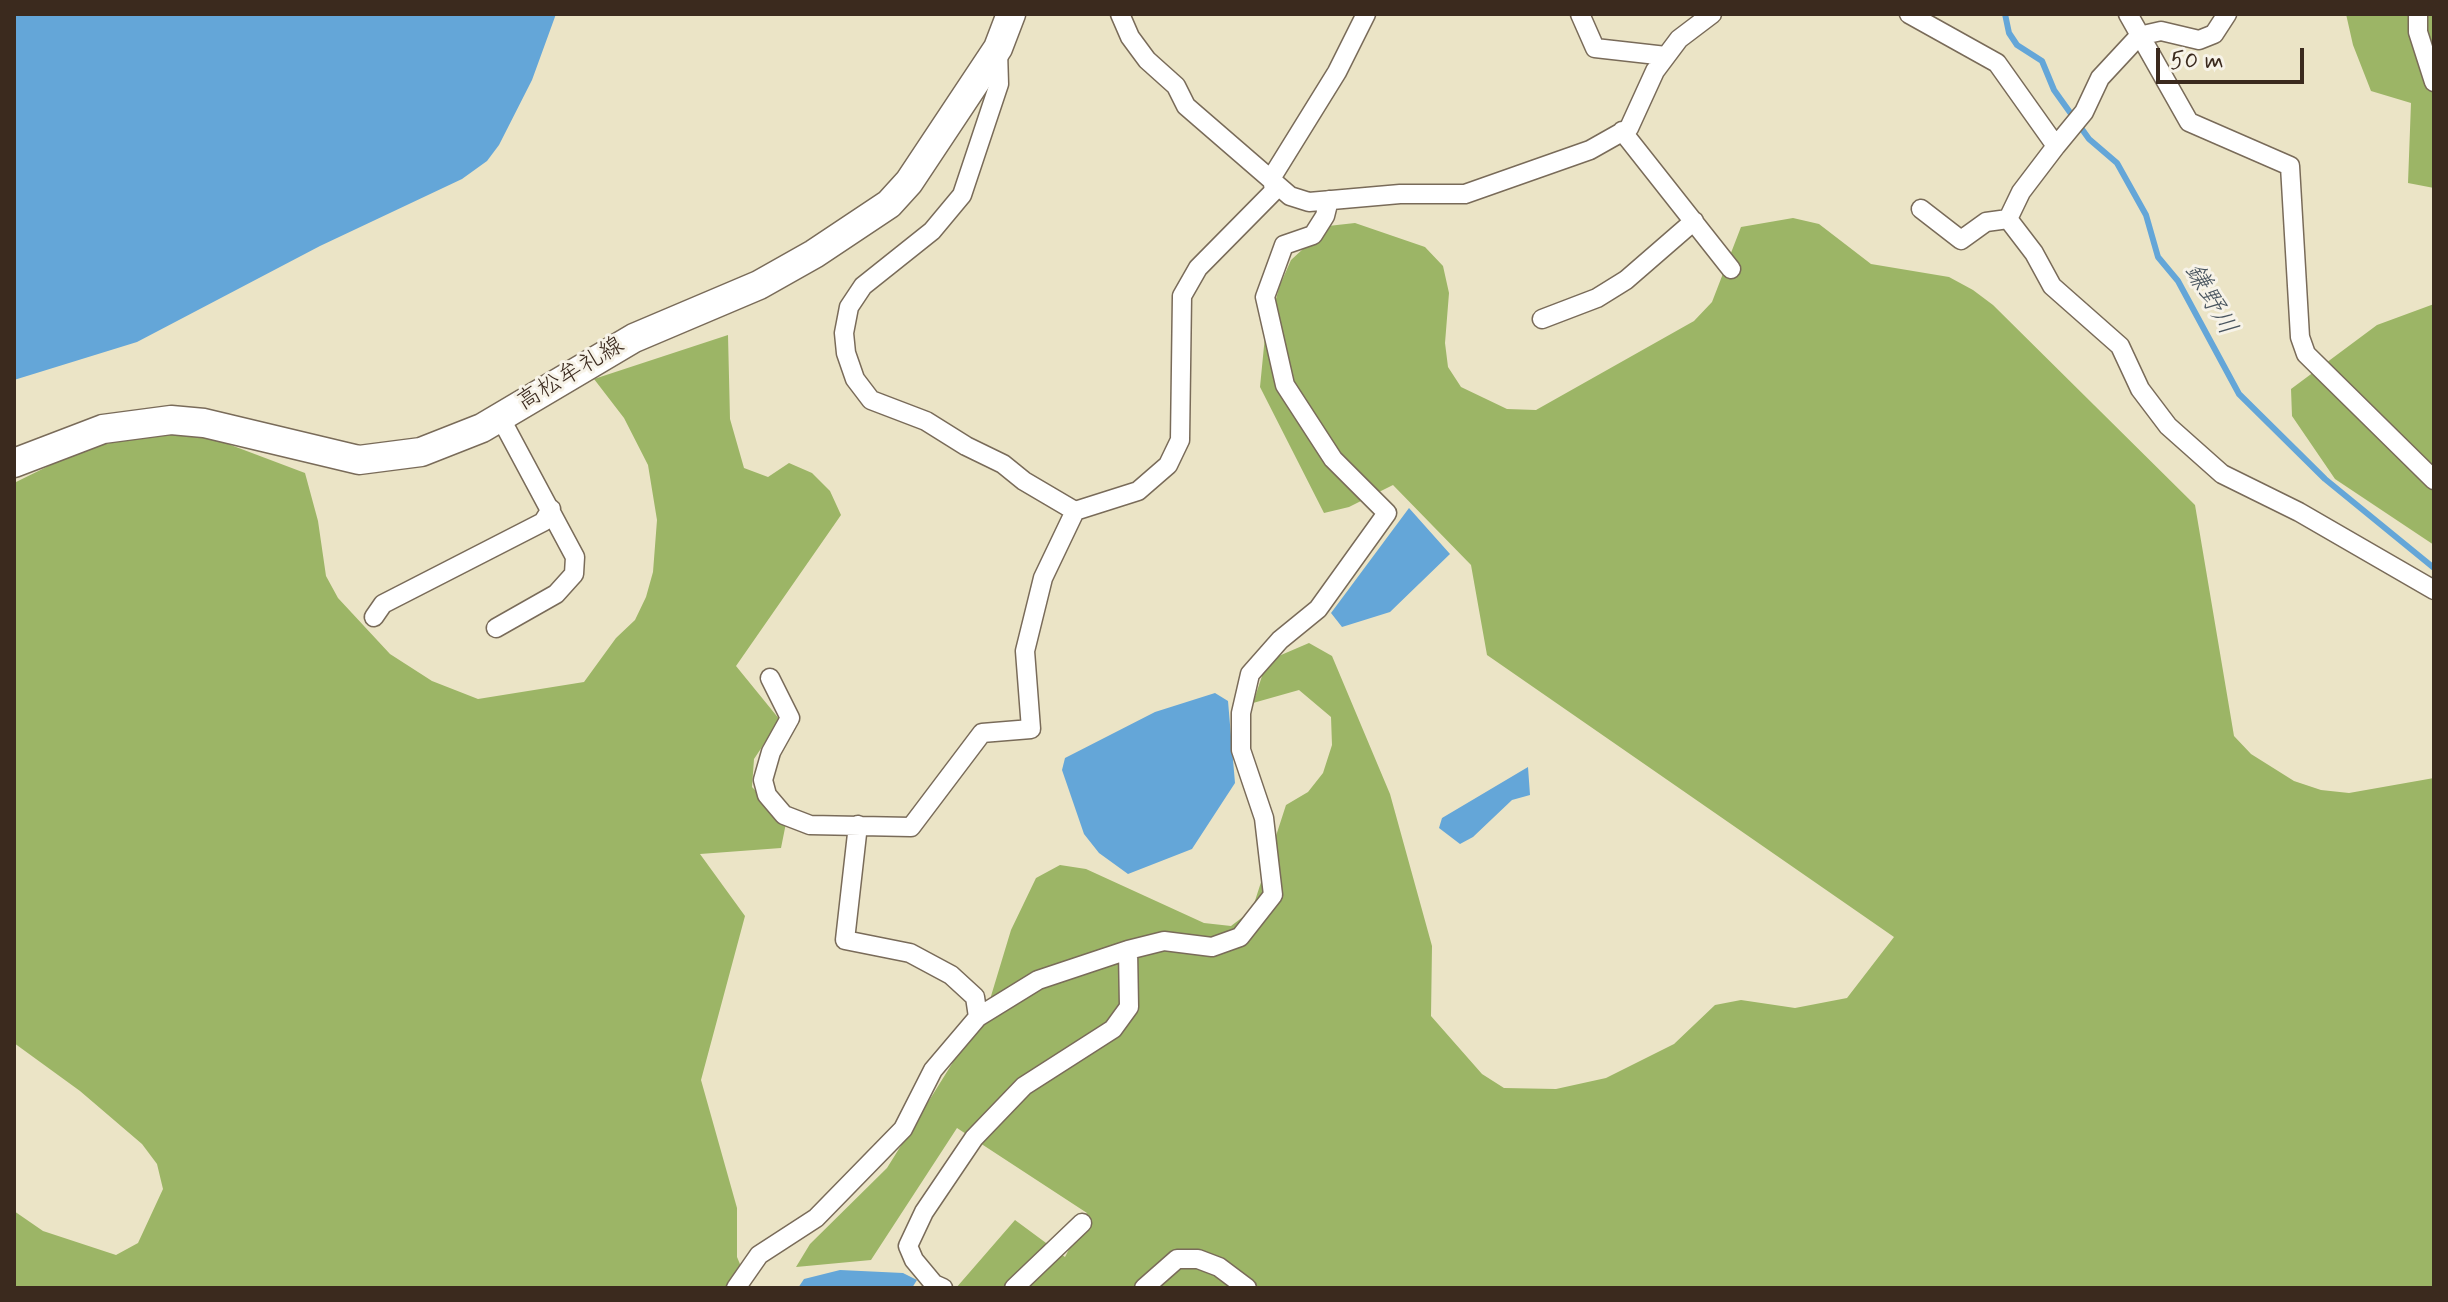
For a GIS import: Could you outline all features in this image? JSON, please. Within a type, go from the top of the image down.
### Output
[{"type":"main road","name":"高松牟礼線","points":[[14,463],[103,429],[171,420],[204,423],[359,460],[390,459],[421,452],[500,417],[634,338],[773,277],[889,204],[909,182],[998,48],[1011,14]]},
{"type":"street","points":[[1120,14],[1130,37],[1147,60],[1176,86],[1186,106],[1227,144],[1272,177],[1290,196],[1309,202],[1400,194],[1465,194],[1590,150],[1629,128],[1655,71],[1679,39],[1712,14]]},
{"type":"street","points":[[770,678],[790,718],[771,752],[763,780],[767,795],[784,815],[810,825],[911,827],[982,733],[1031,729],[1025,651],[1043,578],[1075,511],[1138,491],[1168,465],[1180,440],[1182,296],[1198,268],[1274,191],[1272,177],[1337,72],[1366,14]]},
{"type":"street","points":[[1580,14],[1595,48],[1666,56]]},
{"type":"street","points":[[1909,14],[1997,63],[2056,146]]},
{"type":"street","points":[[2128,14],[2189,122],[2290,166],[2300,337],[2306,354],[2434,480]]},
{"type":"street","points":[[2008,219],[2021,192],[2079,118],[2100,78],[2139,36],[2161,31],[2199,40],[2214,34],[2227,14]]},
{"type":"street","points":[[2418,14],[2418,32],[2434,82]]},
{"type":"street","points":[[998,48],[999,84],[962,195],[932,231],[863,286],[849,307],[844,333],[846,353],[855,379],[871,400],[926,421],[1003,464],[1024,481],[1075,511]]},
{"type":"street","points":[[1622,131],[1731,269]]},
{"type":"street","points":[[736,1288],[759,1255],[816,1218],[903,1129],[933,1070],[978,1017],[1038,980],[1128,950],[1164,941],[1212,947],[1240,937],[1273,895],[1264,818],[1241,750],[1241,713],[1250,674],[1280,640],[1318,609],[1387,513],[1333,459],[1285,385],[1265,297],[1284,245],[1313,235],[1325,216],[1329,200]]},
{"type":"street","points":[[1921,209],[1961,240],[1986,222],[2008,219]]},
{"type":"street","points":[[2008,219],[2034,253],[2052,286],[2120,346],[2140,389],[2168,426],[2222,474],[2299,512],[2434,590]]},
{"type":"street","points":[[1542,319],[1597,298],[1616,286],[1694,221]]},
{"type":"street","points":[[496,628],[556,594],[574,574],[575,557],[500,417]]},
{"type":"street","points":[[374,617],[383,604],[543,522],[551,509]]},
{"type":"street","points":[[858,825],[845,940],[910,953],[951,975],[975,997],[978,1017]]},
{"type":"street","points":[[943,1288],[934,1284],[914,1260],[908,1246],[924,1212],[974,1138],[1024,1086],[1113,1029],[1129,1007],[1128,950]]},
{"type":"street","points":[[1014,1288],[1082,1223]]},
{"type":"street","points":[[1144,1288],[1177,1259],[1198,1259],[1219,1267],[1247,1288]]},
{"type":"green space","points":[[2346,14],[2434,14],[2434,188],[2408,183],[2411,103],[2371,91],[2353,45]]},
{"type":"green space","points":[[1793,218],[1819,224],[1871,264],[1949,277],[1973,290],[1993,305],[2195,505],[2234,736],[2251,754],[2294,781],[2321,790],[2349,793],[2434,778],[2434,1288],[956,1288],[1015,1220],[1065,1257],[1087,1213],[957,1128],[871,1260],[796,1267],[810,1244],[887,1168],[988,1006],[1011,930],[1036,878],[1060,865],[1086,869],[1204,923],[1231,926],[1252,910],[1286,805],[1308,792],[1323,773],[1332,745],[1331,717],[1299,690],[1253,703],[1267,661],[1309,643],[1332,656],[1390,794],[1432,946],[1431,1016],[1482,1074],[1504,1088],[1556,1089],[1606,1078],[1674,1044],[1715,1005],[1741,1000],[1795,1008],[1847,998],[1894,937],[1487,655],[1471,565],[1393,485],[1349,507],[1324,513],[1260,387],[1265,336],[1280,285],[1291,260],[1328,226],[1355,223],[1425,247],[1443,266],[1449,293],[1445,343],[1448,367],[1461,387],[1507,409],[1536,410],[1694,321],[1712,302],[1741,227]]},
{"type":"green space","points":[[2434,304],[2434,545],[2335,479],[2292,416],[2291,389],[2377,325]]},
{"type":"green space","points":[[728,335],[730,419],[744,468],[768,477],[789,463],[812,473],[830,491],[841,515],[736,666],[780,720],[754,759],[752,787],[786,823],[781,848],[700,854],[745,916],[701,1080],[737,1208],[737,1257],[750,1288],[14,1288],[14,1211],[43,1231],[116,1255],[138,1243],[163,1189],[157,1164],[142,1144],[80,1091],[14,1043],[14,483],[83,449],[183,427],[305,473],[318,521],[326,576],[338,598],[390,654],[432,681],[478,699],[584,682],[616,638],[635,620],[646,597],[653,572],[657,520],[648,465],[624,418],[594,379]]},
{"type":"water","points":[[14,14],[556,14],[532,80],[499,145],[487,161],[462,179],[320,246],[137,342],[14,380]]},
{"type":"water","points":[[1409,508],[1450,554],[1390,612],[1342,627],[1331,613]]},
{"type":"water","points":[[1215,693],[1228,701],[1235,783],[1192,849],[1128,874],[1099,853],[1084,834],[1062,770],[1065,758],[1155,712]]},
{"type":"water","points":[[1528,767],[1530,795],[1512,800],[1473,837],[1460,844],[1439,828],[1442,818]]},
{"type":"water","points":[[840,1270],[903,1273],[917,1280],[912,1288],[798,1288],[804,1279]]},
{"type":"waterway","name":"鎌野川","points":[[2005,14],[2009,33],[2017,45],[2042,61],[2054,90],[2089,139],[2117,163],[2146,215],[2158,257],[2178,281],[2239,394],[2325,479],[2434,568]]}]
